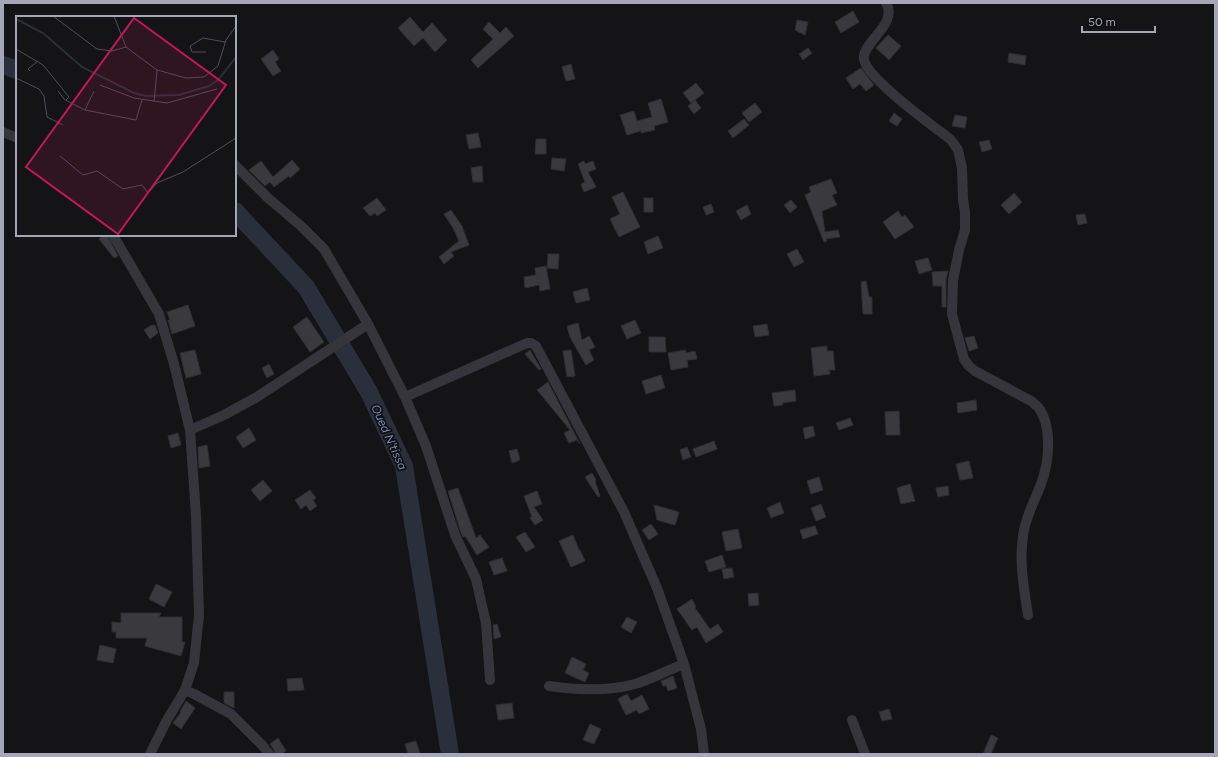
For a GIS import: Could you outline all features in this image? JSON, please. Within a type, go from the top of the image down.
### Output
[{"type":"street","points":[[886,3],[888,6],[886,21],[881,31],[864,55],[864,61],[868,69],[897,99],[954,144],[958,150],[962,168],[965,230],[953,280],[952,314],[964,359],[969,366],[976,371],[1031,401],[1038,408],[1044,418],[1047,434],[1048,456],[1041,483],[1028,515],[1023,535],[1023,577],[1028,615]]},
{"type":"street","points":[[3,132],[16,138]]},
{"type":"street","points":[[236,167],[324,249],[368,324],[405,398],[426,446],[455,535],[476,579],[486,623],[490,680]]},
{"type":"street","points":[[114,236],[159,314],[174,364],[190,430],[196,515],[199,615],[194,663],[185,690],[167,720],[150,754]]},
{"type":"street","points":[[190,430],[224,415],[257,397],[368,324]]},
{"type":"street","points":[[405,398],[527,343],[531,343],[536,346],[624,512],[657,588],[684,664],[701,729],[704,754]]},
{"type":"street","points":[[549,686],[570,689],[607,689],[635,684],[684,664]]},
{"type":"street","points":[[185,690],[231,714],[262,745],[268,754]]},
{"type":"street","points":[[852,720],[865,754]]},
{"type":"building","points":[[853,11],[859,22],[841,33],[835,22]]},
{"type":"building","points":[[410,17],[423,32],[432,23],[447,40],[435,52],[423,38],[414,46],[398,28]]},
{"type":"building","points":[[797,20],[808,22],[805,35],[795,30]]},
{"type":"building","points":[[489,22],[500,33],[506,27],[514,36],[478,68],[471,60],[493,39],[483,29]]},
{"type":"building","points":[[888,35],[901,46],[889,60],[876,48]]},
{"type":"building","points":[[808,48],[812,53],[803,60],[799,54]]},
{"type":"building","points":[[273,50],[279,59],[275,62],[281,71],[273,76],[261,59]]},
{"type":"building","points":[[1009,53],[1026,56],[1025,65],[1008,62]]},
{"type":"building","points":[[571,64],[575,79],[566,81],[562,67]]},
{"type":"building","points":[[861,68],[874,85],[866,91],[860,84],[853,89],[846,78]]},
{"type":"building","points":[[696,83],[704,93],[691,103],[683,93]]},
{"type":"building","points":[[661,99],[668,122],[654,126],[655,130],[641,133],[641,131],[627,135],[620,115],[634,111],[637,121],[652,117],[648,103]]},
{"type":"building","points":[[695,100],[701,108],[694,114],[688,106]]},
{"type":"building","points":[[755,103],[762,112],[749,122],[742,113]]},
{"type":"building","points":[[894,113],[902,119],[897,126],[889,121]]},
{"type":"building","points":[[955,115],[967,117],[965,128],[952,126]]},
{"type":"building","points":[[744,119],[749,125],[733,138],[728,131]]},
{"type":"building","points":[[478,133],[481,147],[469,149],[466,135]]},
{"type":"building","points":[[536,139],[546,139],[546,154],[535,154]]},
{"type":"building","points":[[989,140],[992,149],[982,152],[979,142]]},
{"type":"building","points":[[552,158],[566,159],[564,171],[551,169]]},
{"type":"building","points":[[292,160],[300,169],[290,178],[289,176],[274,187],[270,182],[265,186],[249,170],[261,161],[273,177]]},
{"type":"building","points":[[584,161],[585,164],[593,161],[596,169],[588,172],[596,187],[584,192],[581,184],[585,182],[578,164]]},
{"type":"building","points":[[482,166],[483,182],[473,182],[471,168]]},
{"type":"building","points":[[831,179],[837,193],[832,195],[837,205],[822,211],[825,232],[838,230],[840,237],[826,239],[827,241],[824,242],[805,195],[811,192],[809,187]]},
{"type":"building","points":[[623,192],[640,227],[619,237],[610,219],[620,214],[612,197]]},
{"type":"building","points":[[1014,193],[1022,202],[1009,214],[1001,205]]},
{"type":"building","points":[[377,198],[386,210],[377,216],[375,213],[370,216],[363,208]]},
{"type":"building","points":[[644,198],[653,198],[653,212],[644,212]]},
{"type":"building","points":[[791,200],[797,207],[790,213],[784,205]]},
{"type":"building","points":[[711,204],[714,212],[706,215],[703,207]]},
{"type":"building","points":[[747,205],[751,214],[741,220],[736,211]]},
{"type":"building","points":[[451,210],[462,226],[469,245],[451,252],[454,256],[444,264],[439,257],[459,241],[444,214]]},
{"type":"building","points":[[898,211],[902,217],[905,215],[914,227],[895,239],[883,222]]},
{"type":"building","points":[[1085,214],[1087,223],[1078,225],[1076,215]]},
{"type":"building","points":[[103,236],[108,236],[118,256],[114,258],[99,239]]},
{"type":"building","points":[[658,236],[663,248],[648,254],[644,242]]},
{"type":"building","points":[[797,249],[804,262],[794,267],[787,254]]},
{"type":"building","points":[[548,254],[559,254],[558,269],[547,268]]},
{"type":"building","points":[[928,258],[932,270],[919,274],[915,261]]},
{"type":"building","points":[[546,266],[550,289],[540,291],[539,285],[525,288],[524,277],[536,275],[535,268]]},
{"type":"building","points":[[948,271],[946,280],[946,307],[942,307],[942,286],[933,286],[932,272]]},
{"type":"building","points":[[866,281],[869,297],[872,297],[872,314],[863,314],[861,282]]},
{"type":"building","points":[[587,288],[590,300],[576,303],[573,292]]},
{"type":"building","points":[[188,305],[195,326],[172,334],[167,312]]},
{"type":"building","points":[[307,317],[324,342],[310,352],[293,327]]},
{"type":"building","points":[[635,320],[641,333],[627,339],[621,326]]},
{"type":"building","points":[[578,323],[582,340],[589,336],[595,347],[589,350],[594,360],[586,365],[570,337],[567,326]]},
{"type":"building","points":[[767,324],[769,335],[755,337],[753,326]]},
{"type":"building","points":[[155,325],[158,333],[150,339],[144,330]]},
{"type":"building","points":[[974,336],[978,348],[969,351],[965,338]]},
{"type":"building","points":[[649,337],[665,337],[666,352],[649,352]]},
{"type":"building","points":[[827,346],[827,351],[833,351],[835,370],[829,370],[830,374],[814,376],[811,348]]},
{"type":"building","points":[[195,350],[201,374],[186,378],[180,353]]},
{"type":"building","points":[[530,350],[541,369],[539,370],[525,354]]},
{"type":"building","points":[[571,350],[575,376],[567,377],[563,351]]},
{"type":"building","points":[[685,350],[686,353],[695,351],[697,359],[687,360],[688,367],[671,370],[668,353]]},
{"type":"building","points":[[269,364],[274,374],[267,378],[262,368]]},
{"type":"building","points":[[661,375],[665,388],[646,394],[642,381]]},
{"type":"building","points":[[548,382],[580,444],[577,440],[569,443],[564,433],[570,430],[537,390]]},
{"type":"building","points":[[795,390],[796,401],[774,406],[772,393]]},
{"type":"building","points":[[976,400],[977,410],[958,413],[957,403]]},
{"type":"building","points":[[899,411],[900,435],[886,435],[885,412]]},
{"type":"building","points":[[850,418],[853,425],[839,430],[836,423]]},
{"type":"building","points":[[813,426],[815,436],[805,439],[803,428]]},
{"type":"building","points":[[249,428],[256,440],[243,448],[236,437]]},
{"type":"building","points":[[178,433],[181,445],[171,448],[168,436]]},
{"type":"building","points":[[714,441],[717,449],[696,457],[693,449]]},
{"type":"building","points":[[207,445],[210,466],[199,468],[198,447]]},
{"type":"building","points":[[687,447],[691,457],[683,460],[680,450]]},
{"type":"building","points":[[517,449],[520,460],[512,463],[509,451]]},
{"type":"building","points":[[969,461],[973,478],[960,480],[956,464]]},
{"type":"building","points":[[592,473],[596,480],[595,481],[600,496],[598,497],[585,477]]},
{"type":"building","points":[[819,477],[823,490],[811,494],[807,481]]},
{"type":"building","points":[[263,480],[272,491],[260,501],[251,490]]},
{"type":"building","points":[[910,484],[915,501],[901,504],[897,488]]},
{"type":"building","points":[[948,486],[949,495],[938,497],[936,488]]},
{"type":"building","points":[[458,488],[476,538],[480,535],[489,547],[477,555],[465,536],[463,537],[461,533],[448,491]]},
{"type":"building","points":[[310,490],[316,498],[313,500],[317,506],[310,511],[306,505],[301,509],[295,500]]},
{"type":"building","points":[[537,491],[542,504],[534,507],[543,520],[535,525],[530,518],[532,517],[524,496]]},
{"type":"building","points":[[780,502],[784,513],[771,518],[767,508]]},
{"type":"building","points":[[821,504],[826,517],[816,521],[811,508]]},
{"type":"building","points":[[654,505],[679,512],[675,525],[657,520]]},
{"type":"building","points":[[651,524],[658,534],[649,540],[642,530]]},
{"type":"building","points":[[815,526],[818,534],[803,539],[800,530]]},
{"type":"building","points":[[738,529],[742,548],[726,551],[722,532]]},
{"type":"building","points":[[525,532],[535,547],[526,552],[516,537]]},
{"type":"building","points":[[573,535],[585,561],[571,567],[559,541]]},
{"type":"building","points":[[722,555],[726,567],[709,572],[705,561]]},
{"type":"building","points":[[502,558],[507,571],[494,575],[489,562]]},
{"type":"building","points":[[732,568],[734,577],[724,579],[722,569]]},
{"type":"building","points":[[156,584],[172,592],[164,607],[149,599]]},
{"type":"building","points":[[758,593],[759,605],[749,606],[748,594]]},
{"type":"building","points":[[692,599],[696,607],[695,608],[710,629],[718,624],[723,632],[706,643],[697,627],[692,630],[677,609]]},
{"type":"building","points":[[121,613],[161,613],[159,617],[182,617],[182,642],[185,642],[181,656],[145,646],[147,638],[116,638],[116,632],[112,632],[112,622],[121,623]]},
{"type":"building","points":[[627,617],[637,622],[631,633],[621,627]]},
{"type":"building","points":[[497,624],[501,637],[494,639],[493,625]]},
{"type":"building","points":[[100,645],[116,649],[113,663],[97,660]]},
{"type":"building","points":[[572,657],[586,664],[583,670],[589,673],[585,682],[565,673]]},
{"type":"building","points":[[673,676],[677,688],[668,691],[666,685],[663,686],[661,681]]},
{"type":"building","points":[[302,678],[304,690],[288,691],[287,679]]},
{"type":"building","points":[[224,692],[234,692],[234,708],[224,703]]},
{"type":"building","points":[[627,694],[631,701],[642,695],[649,709],[639,714],[637,710],[626,715],[618,699]]},
{"type":"building","points":[[186,701],[195,708],[181,729],[173,723],[181,712]]},
{"type":"building","points":[[512,703],[514,718],[498,720],[496,705]]},
{"type":"building","points":[[889,709],[892,719],[882,721],[879,712]]},
{"type":"building","points":[[590,724],[601,729],[594,744],[583,740]]},
{"type":"building","points":[[991,735],[998,738],[991,754],[983,754]]},
{"type":"building","points":[[278,738],[286,751],[282,754],[275,754],[270,744]]},
{"type":"building","points":[[416,741],[420,754],[408,754],[405,744]]},
{"type":"waterway","name":"Oued N'tissa","points":[[3,65],[16,70]]},
{"type":"waterway","name":"Oued N'tissa","points":[[236,212],[306,287],[369,392],[404,466],[450,754]]}]
